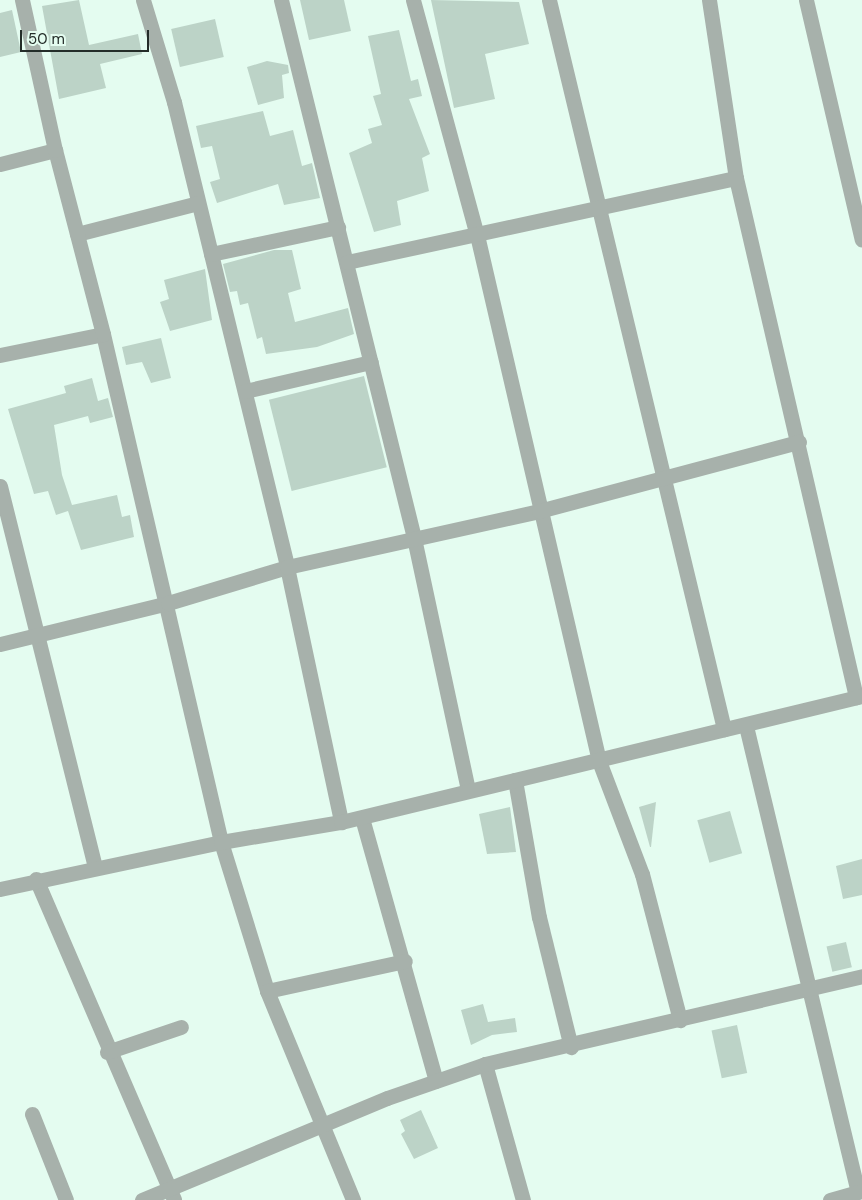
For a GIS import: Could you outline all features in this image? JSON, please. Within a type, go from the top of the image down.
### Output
[{"type":"street","points":[[22,0],[55,150],[103,334],[168,603],[221,842],[266,991],[320,1125],[353,1200]]},
{"type":"street","points":[[143,0],[198,203],[245,391],[287,566],[341,822]]},
{"type":"street","points":[[281,0],[414,538],[468,790]]},
{"type":"street","points":[[414,0],[476,235],[599,761],[642,874],[680,1020]]},
{"type":"street","points":[[549,0],[667,479],[724,729]]},
{"type":"street","points":[[0,889],[36,879],[221,842],[362,818],[468,790],[599,761],[724,729],[746,726],[859,696],[736,178],[709,0]]},
{"type":"street","points":[[806,0],[861,235]]},
{"type":"street","points":[[0,164],[55,150]]},
{"type":"street","points":[[347,262],[476,235],[598,205],[736,178]]},
{"type":"street","points":[[77,234],[198,203]]},
{"type":"street","points":[[211,254],[338,227]]},
{"type":"street","points":[[0,355],[103,334]]},
{"type":"street","points":[[245,391],[371,362]]},
{"type":"street","points":[[0,644],[168,603],[287,566],[539,511],[667,479],[799,442]]},
{"type":"street","points":[[0,486],[95,867]]},
{"type":"street","points":[[746,726],[860,1191],[830,1200]]},
{"type":"street","points":[[515,780],[539,917],[571,1046]]},
{"type":"street","points":[[362,818],[405,961],[436,1081]]},
{"type":"street","points":[[36,879],[107,1052],[172,1195]]},
{"type":"street","points":[[266,991],[405,961]]},
{"type":"street","points":[[142,1200],[172,1195],[320,1125],[485,1064],[571,1046],[862,976]]},
{"type":"street","points":[[107,1052],[181,1027]]},
{"type":"street","points":[[485,1064],[523,1200]]},
{"type":"street","points":[[32,1114],[66,1200]]},
{"type":"building","points":[[79,0],[89,45],[138,34],[142,54],[100,64],[106,88],[59,99],[42,6]]},
{"type":"building","points":[[300,0],[344,0],[351,31],[309,40]]},
{"type":"building","points":[[431,0],[519,2],[529,44],[485,54],[495,99],[454,108]]},
{"type":"building","points":[[12,10],[21,52],[0,57],[0,13]]},
{"type":"building","points":[[215,19],[224,57],[180,67],[171,29]]},
{"type":"building","points":[[399,30],[411,81],[418,79],[422,96],[409,99],[430,154],[422,158],[429,191],[397,201],[401,225],[374,232],[349,153],[372,143],[368,129],[382,125],[373,96],[381,94],[368,36]]},
{"type":"building","points":[[267,61],[288,65],[289,73],[282,75],[284,98],[258,105],[247,67]]},
{"type":"building","points":[[263,111],[270,136],[293,130],[302,166],[312,163],[320,198],[284,205],[278,184],[217,203],[210,182],[220,179],[212,146],[201,148],[196,126]]},
{"type":"building","points":[[274,250],[292,250],[301,289],[288,293],[295,322],[348,308],[354,334],[317,347],[266,354],[262,337],[257,339],[248,303],[240,305],[237,291],[230,292],[223,264]]},
{"type":"building","points":[[205,269],[212,320],[170,331],[160,302],[169,299],[164,280]]},
{"type":"building","points":[[161,338],[171,378],[151,383],[142,362],[126,365],[122,347]]},
{"type":"building","points":[[364,376],[387,467],[292,491],[269,400]]},
{"type":"building","points":[[92,378],[98,401],[108,398],[113,417],[90,423],[88,416],[54,425],[62,475],[72,505],[117,495],[122,517],[130,515],[134,537],[81,550],[68,511],[56,515],[48,491],[34,494],[8,409],[66,393],[64,386]]},
{"type":"building","points":[[656,802],[651,847],[650,847],[639,807]]},
{"type":"building","points":[[510,807],[516,852],[487,854],[479,814]]},
{"type":"building","points":[[730,811],[742,853],[709,863],[697,820]]},
{"type":"building","points":[[862,859],[862,895],[843,899],[836,866]]},
{"type":"building","points":[[846,942],[852,967],[832,972],[827,946]]},
{"type":"building","points":[[483,1004],[488,1022],[515,1018],[517,1032],[492,1035],[471,1045],[461,1010]]},
{"type":"building","points":[[737,1025],[747,1073],[722,1078],[712,1030]]},
{"type":"building","points":[[421,1110],[438,1148],[414,1159],[401,1134],[405,1131],[400,1120]]}]
